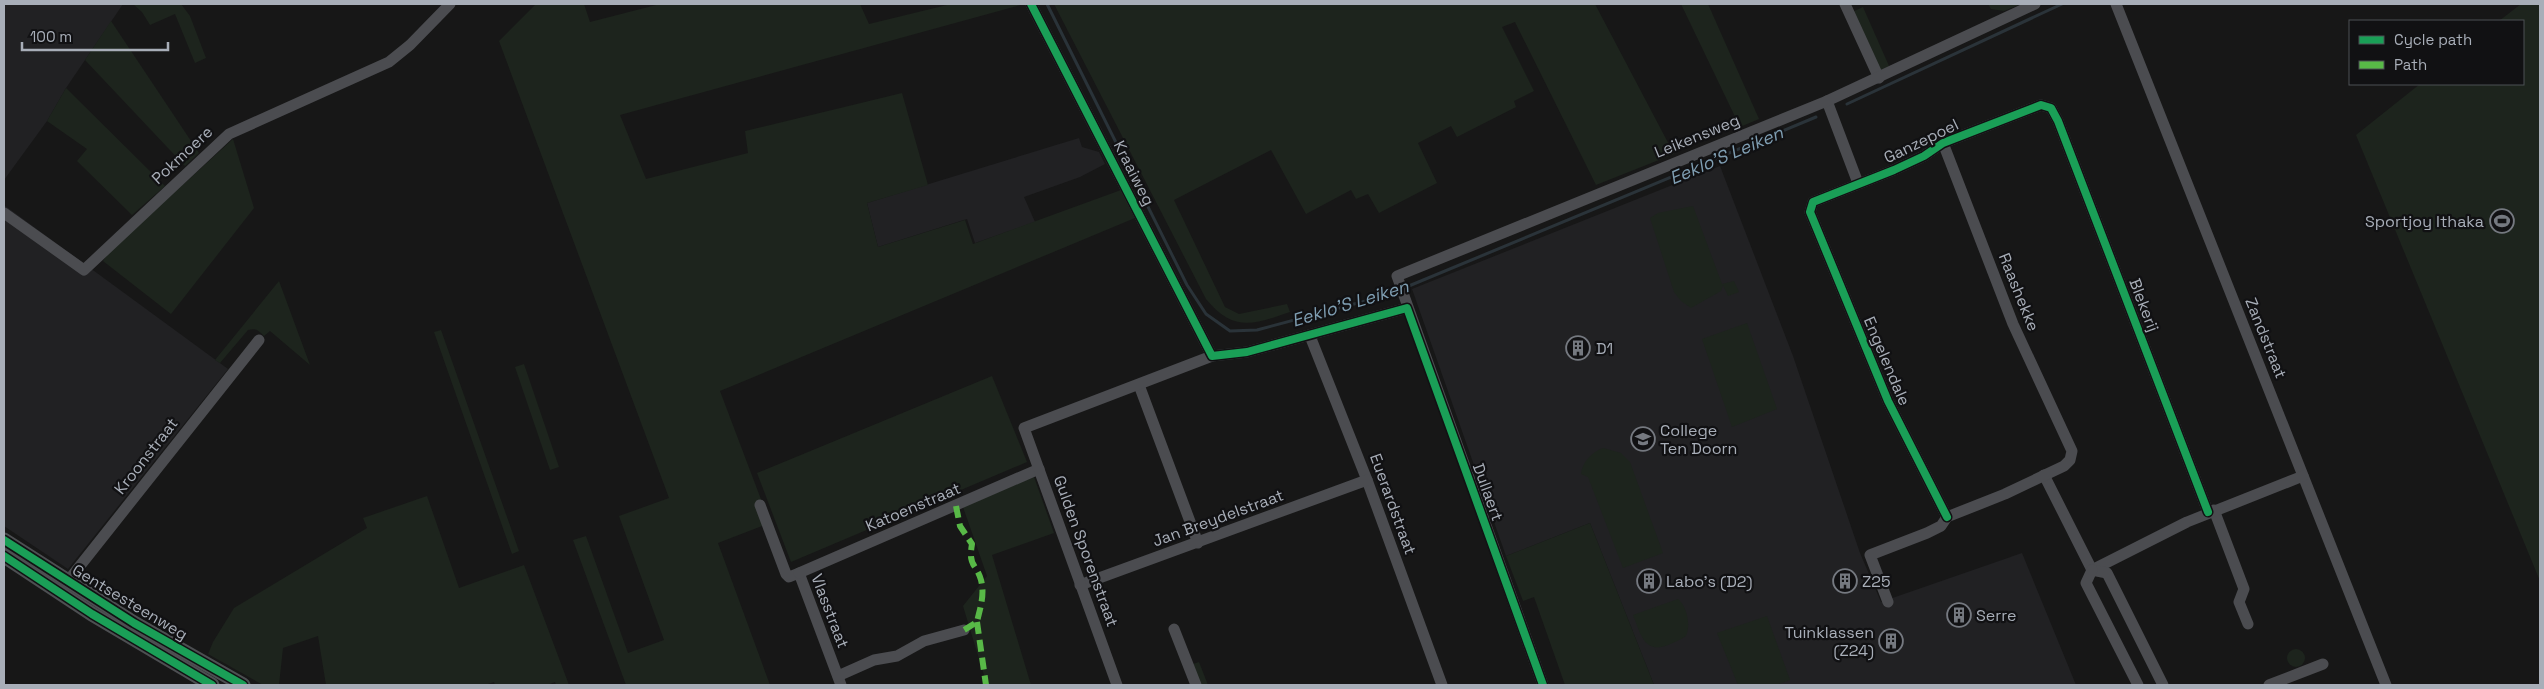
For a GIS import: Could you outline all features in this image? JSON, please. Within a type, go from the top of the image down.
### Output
[{"type":"main road","name":"Gentsesteenweg","points":[[4,540],[134,623],[243,685]]},
{"type":"main road","name":"Gentsesteenweg","points":[[4,556],[59,593],[203,683]]},
{"type":"street","name":"Pokmoere","points":[[4,213],[84,270],[229,134],[390,62],[410,45],[450,4]]},
{"type":"street","name":"Kraaiweg","points":[[1031,4],[1212,356]]},
{"type":"street","points":[[1845,4],[1879,78]]},
{"type":"street","name":"Leikensweg","points":[[1407,308],[1397,276],[1827,101],[2035,4]]},
{"type":"street","name":"Zandstraat","points":[[2116,4],[2386,685]]},
{"type":"street","points":[[1827,101],[1858,184]]},
{"type":"street","name":"Ganzepoel","points":[[1810,212],[1813,202],[1924,156],[1943,143],[2041,105],[2051,108]]},
{"type":"street","name":"Blekerij","points":[[2051,108],[2058,121],[2211,511],[2244,589],[2240,602],[2248,624]]},
{"type":"street","name":"Raashekke","points":[[1943,143],[2012,324],[2072,451],[2070,460],[2064,466],[2044,475]]},
{"type":"street","name":"Engelendale","points":[[1810,212],[1888,401],[1947,518]]},
{"type":"street","points":[[1198,543],[1139,385],[1212,356],[1247,352],[1407,308]]},
{"type":"street","name":"Dullaert","points":[[1407,308],[1543,685]]},
{"type":"street","name":"Euerardstraat","points":[[1310,336],[1368,480],[1442,685]]},
{"type":"street","name":"Kroonstraat","points":[[59,593],[259,340]]},
{"type":"street","name":"Gulden Sporenstraat","points":[[1116,685],[1024,428],[1139,385]]},
{"type":"street","name":"Katoenstraat","points":[[799,573],[1039,469]]},
{"type":"street","points":[[1888,602],[1870,555],[1940,526],[1947,518],[2044,475],[2092,570]]},
{"type":"street","points":[[2138,685],[2086,583],[2092,570],[2211,511],[2303,476]]},
{"type":"street","name":"Jan Breydelstraat","points":[[1080,585],[1368,480]]},
{"type":"street","name":"Vlasstraat","points":[[760,505],[786,574],[789,577],[799,573],[839,681]]},
{"type":"street","points":[[2092,570],[2107,573],[2163,685]]},
{"type":"street","points":[[1174,629],[1196,685]]},
{"type":"street","points":[[839,681],[874,660],[897,656],[924,642],[964,630]]},
{"type":"street","points":[[198,659],[203,683]]},
{"type":"street","points":[[2275,684],[2323,664]]},
{"type":"shaded area","points":[[4,4],[123,4],[66,88],[47,121],[4,180]]},
{"type":"shaded area","points":[[133,4],[181,4],[190,16],[206,58],[195,63],[175,14],[150,25],[142,12]]},
{"type":"shaded area","points":[[536,4],[584,4],[590,22],[660,4],[860,4],[869,24],[951,4],[1024,4],[620,115],[646,179],[748,153],[745,131],[902,93],[928,185],[867,203],[878,247],[965,220],[973,244],[1121,190],[1135,218],[720,391],[770,523],[718,543],[770,685],[626,685],[573,540],[586,536],[628,653],[664,640],[619,516],[669,498],[499,41]]},
{"type":"shaded area","points":[[1054,4],[1595,4],[1674,154],[1596,185],[1515,22],[1502,27],[1534,91],[1514,101],[1516,107],[1457,137],[1451,126],[1418,143],[1437,183],[1379,213],[1368,194],[1356,199],[1351,190],[1306,214],[1271,150],[1174,200],[1225,307],[1239,314],[1287,304],[1290,312],[1254,322],[1244,323],[1235,321],[1225,317],[1206,299]]},
{"type":"shaded area","points":[[1681,4],[1708,4],[1759,119],[1740,127]]},
{"type":"shaded area","points":[[1988,4],[2021,4],[2004,11],[1991,9]]},
{"type":"shaded area","points":[[2521,4],[2540,4],[2540,581],[2356,135],[2419,85],[2524,85],[2524,20],[2500,20]]},
{"type":"shaded area","points":[[1863,7],[1889,66],[1879,71],[1852,12]]},
{"type":"shaded area","points":[[111,21],[199,153],[185,166],[85,60]]},
{"type":"shaded area","points":[[66,88],[165,186],[132,215],[77,161],[87,149],[47,121]]},
{"type":"shaded area","points":[[1079,138],[1082,147],[1099,152],[1105,164],[1080,177],[1024,197],[1035,222],[975,243],[967,219],[878,247],[867,203]]},
{"type":"shaded area","points":[[233,139],[254,208],[171,314],[103,261],[108,253]]},
{"type":"shaded area","name":"College Ten Doorn","points":[[1720,166],[1793,356],[1860,553],[1881,602],[2022,553],[2076,685],[1654,685],[1590,523],[1506,556],[1412,289]]},
{"type":"shaded area","points":[[4,205],[228,369],[68,569],[4,526]]},
{"type":"shaded area","points":[[1693,206],[1722,284],[1734,281],[1739,292],[1728,296],[1723,285],[1721,291],[1691,308],[1681,301],[1674,292],[1650,218],[1658,213]]},
{"type":"shaded area","points":[[279,281],[310,365],[270,331],[264,336],[255,329],[248,330],[220,363],[215,360]]},
{"type":"shaded area","points":[[1747,323],[1777,409],[1732,427],[1702,339]]},
{"type":"shaded area","points":[[441,330],[519,551],[512,554],[434,332]]},
{"type":"shaded area","points":[[524,364],[559,467],[550,470],[515,367]]},
{"type":"shaded area","points":[[992,376],[1027,462],[791,562],[757,473]]},
{"type":"shaded area","points":[[1603,448],[1621,453],[1630,462],[1663,553],[1623,568],[1588,477],[1581,474],[1588,458]]},
{"type":"shaded area","points":[[1034,477],[1054,533],[992,555],[1031,685],[987,685],[963,606],[987,576],[963,507]]},
{"type":"shaded area","points":[[427,496],[459,588],[524,565],[569,685],[556,685],[555,682],[547,685],[495,685],[494,682],[485,685],[326,685],[318,636],[283,648],[279,685],[263,685],[208,654],[213,642],[234,608],[367,528],[363,518]]},
{"type":"shaded area","points":[[1590,523],[1654,685],[1565,685],[1534,597],[1523,601],[1506,556]]},
{"type":"shaded area","points":[[1678,599],[1684,606],[1687,616],[1688,627],[1686,636],[1668,645],[1653,647],[1644,640],[1633,615]]},
{"type":"shaded area","points":[[1767,616],[1790,680],[1777,685],[1738,685],[1717,633]]},
{"type":"shaded area","points":[[2296,649],[2302,652],[2305,658],[2302,664],[2296,667],[2290,664],[2287,658],[2290,652]]},
{"type":"shaded area","points":[[1199,662],[1208,685],[1201,685],[1193,664]]},
{"type":"waterway","name":"Eeklo'S Leiken","points":[[1047,4],[1187,285],[1206,314],[1230,331],[1257,330],[1384,296],[1398,290]]},
{"type":"waterway","name":"Eeklo'S Leiken","points":[[1847,104],[2062,4]]},
{"type":"waterway","name":"Eeklo'S Leiken","points":[[1404,288],[1816,117]]},
{"type":"marked path","points":[[956,506],[960,526],[972,544],[971,557],[981,580],[982,591],[982,601],[977,622],[964,630]]},
{"type":"marked path","points":[[977,622],[986,685]]},
{"type":"cycle path","points":[[1031,4],[1212,356],[1247,352],[1407,308],[1543,685]]},
{"type":"cycle path","points":[[1947,517],[1888,401],[1810,212],[1813,202],[1894,170],[1924,156],[1943,143],[2041,105],[2051,108],[2058,121],[2208,512]]},
{"type":"cycle path","points":[[4,540],[134,623],[243,685]]},
{"type":"cycle path","points":[[4,556],[92,614],[212,685]]},
{"type":"place","name":"Sportjoy Ithaka","points":[[2502,221]]},
{"type":"place","name":"D1","points":[[1578,348]]},
{"type":"place","name":"College Ten Doorn","points":[[1643,439]]},
{"type":"place","name":"Labo's (D2)","points":[[1649,581]]},
{"type":"place","name":"Z25","points":[[1845,581]]},
{"type":"place","name":"Serre","points":[[1959,615]]},
{"type":"place","name":"Tuinklassen (Z24)","points":[[1891,641]]}]
